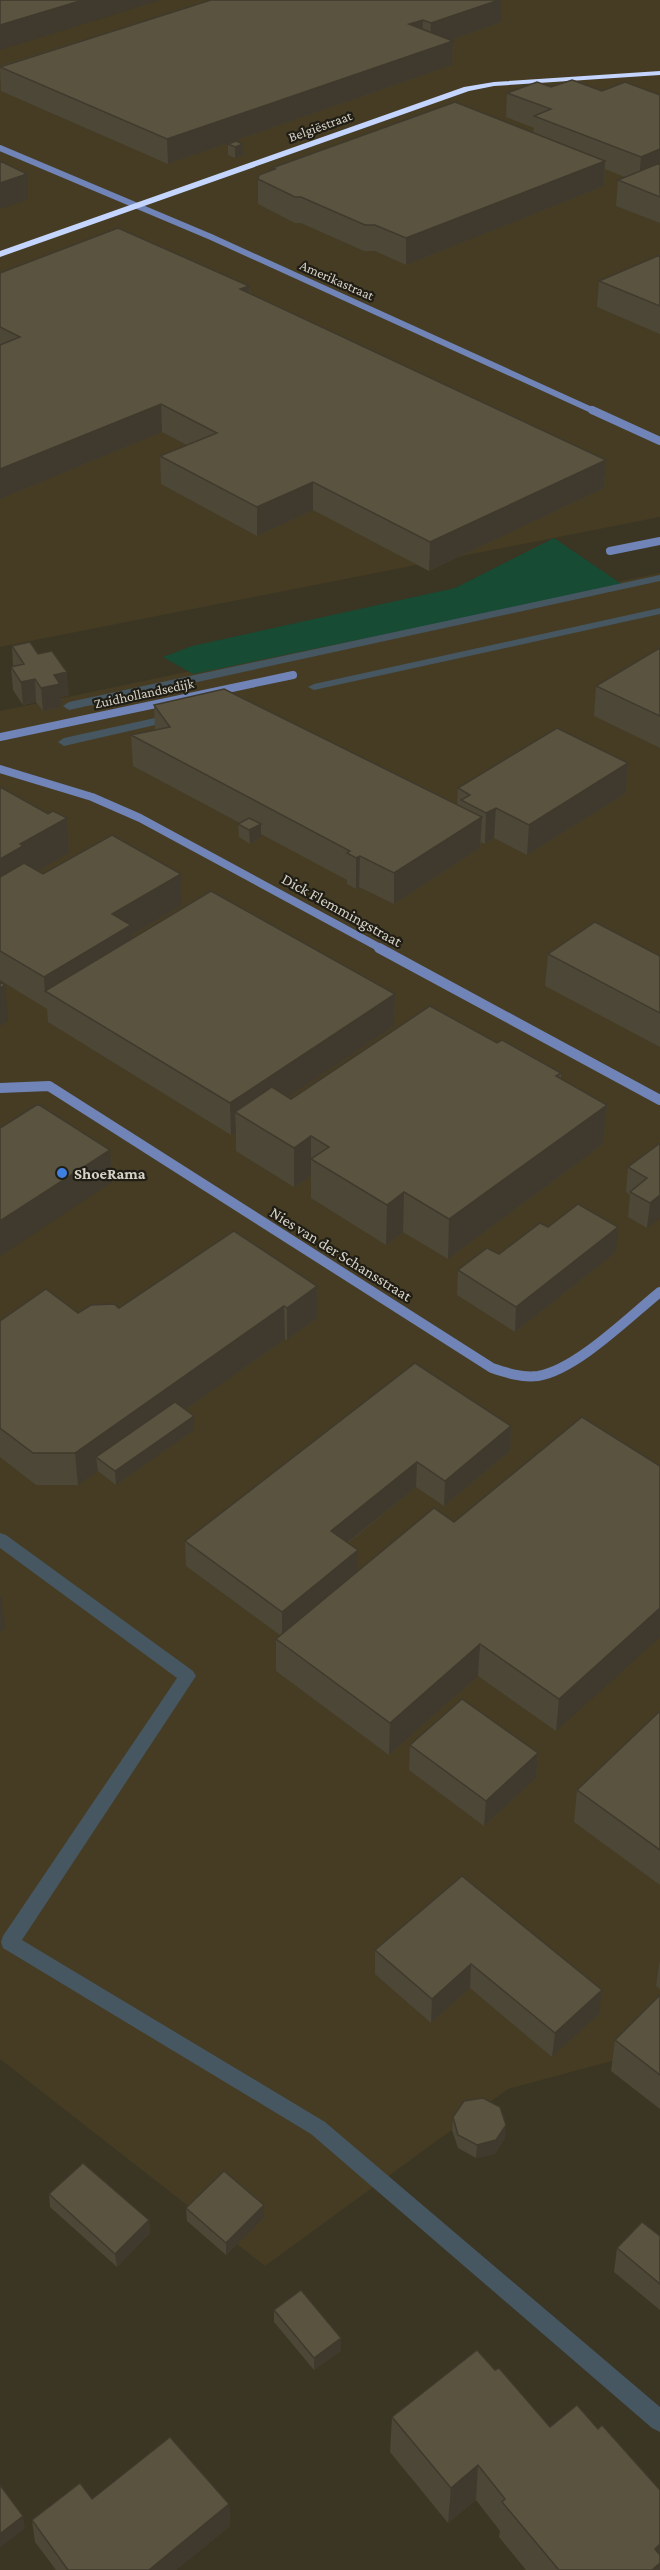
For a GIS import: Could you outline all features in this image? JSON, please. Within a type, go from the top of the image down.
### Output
[{"type":"main road","name":"Belgiëstraat","points":[[0,254],[467,89],[494,84],[660,73]]},
{"type":"street","name":"Amerikastraat","points":[[0,148],[137,206],[660,441]]},
{"type":"street","points":[[610,551],[660,541]]},
{"type":"street","name":"Zuidhollandsedijk","points":[[0,737],[293,675]]},
{"type":"street","name":"Dick Flemmingstraat","points":[[0,769],[92,797],[140,818],[660,1100]]},
{"type":"street","name":"Nies van der Schansstraat","points":[[0,1088],[49,1086],[492,1368],[514,1376],[542,1376],[572,1363],[660,1292]]},
{"type":"shaded area","points":[[0,0],[660,0],[660,517],[0,647]]},
{"type":"shaded area","points":[[660,573],[660,2048],[508,2089],[265,2266],[0,2059],[0,711]]},
{"type":"green space","points":[[554,538],[623,585],[193,674],[163,657],[192,646],[455,588]]},
{"type":"building","points":[[0,0],[83,0],[0,25]]},
{"type":"building","points":[[211,0],[499,0],[431,23],[423,20],[409,24],[453,41],[167,139],[0,67]]},
{"type":"building","points":[[572,80],[602,91],[625,82],[660,95],[660,149],[641,157],[534,116],[551,109],[507,93],[537,82],[551,87]]},
{"type":"building","points":[[455,102],[605,161],[406,238],[375,225],[365,225],[301,197],[295,197],[258,179],[259,175],[275,169],[272,168]]},
{"type":"building","points":[[236,141],[243,144],[235,147],[228,144]]},
{"type":"building","points":[[0,161],[27,174],[0,183]]},
{"type":"building","points":[[660,163],[660,197],[618,180]]},
{"type":"building","points":[[118,228],[249,286],[240,289],[606,460],[430,542],[313,482],[257,507],[160,456],[217,433],[161,404],[0,469],[0,345],[20,337],[0,327],[0,273]]},
{"type":"building","points":[[660,255],[660,306],[599,281]]},
{"type":"building","points":[[30,642],[38,654],[52,651],[67,672],[54,675],[60,684],[41,688],[35,679],[21,682],[11,667],[24,664],[12,646]]},
{"type":"building","points":[[660,648],[660,716],[596,686]]},
{"type":"building","points":[[224,689],[482,817],[394,873],[360,856],[356,858],[347,853],[350,851],[131,735],[170,727],[154,705]]},
{"type":"building","points":[[557,728],[628,763],[529,825],[496,808],[486,813],[461,800],[470,795],[458,788]]},
{"type":"building","points":[[0,787],[48,814],[53,811],[67,818],[20,844],[23,846],[0,859]]},
{"type":"building","points":[[249,818],[261,824],[249,830],[238,824]]},
{"type":"building","points":[[112,835],[181,874],[112,914],[131,925],[44,977],[0,951],[0,877],[24,863],[43,874]]},
{"type":"building","points":[[211,891],[395,994],[230,1103],[45,991]]},
{"type":"building","points":[[595,922],[660,956],[660,1013],[548,954]]},
{"type":"building","points":[[430,1006],[497,1043],[502,1040],[561,1073],[556,1076],[607,1105],[449,1219],[404,1192],[387,1205],[311,1159],[329,1147],[311,1136],[294,1148],[235,1112],[272,1087],[291,1099]]},
{"type":"building","points":[[38,1104],[110,1150],[0,1221],[0,1128]]},
{"type":"building","points":[[660,1143],[660,1195],[650,1203],[630,1192],[647,1178],[628,1167]]},
{"type":"building","points":[[578,1204],[618,1227],[516,1307],[458,1270],[487,1248],[499,1254],[540,1223],[548,1227]]},
{"type":"building","points":[[234,1231],[317,1286],[287,1308],[284,1306],[75,1453],[33,1453],[0,1428],[0,1321],[46,1289],[78,1313],[91,1305],[114,1304],[119,1308]]},
{"type":"building","points":[[415,1363],[511,1426],[445,1481],[417,1462],[331,1531],[358,1550],[282,1612],[185,1541]]},
{"type":"building","points":[[175,1402],[194,1416],[115,1471],[96,1457]]},
{"type":"building","points":[[582,1417],[660,1466],[660,1608],[559,1699],[480,1644],[390,1723],[276,1639],[434,1508],[454,1522]]},
{"type":"building","points":[[462,1699],[538,1753],[486,1801],[410,1745]]},
{"type":"building","points":[[660,1711],[660,1850],[577,1790]]},
{"type":"building","points":[[462,1876],[602,1990],[555,2033],[471,1964],[432,1999],[375,1950]]},
{"type":"building","points":[[660,1995],[660,2075],[615,2040]]},
{"type":"building","points":[[483,2098],[500,2107],[506,2125],[496,2140],[477,2145],[458,2135],[453,2117],[464,2101]]},
{"type":"building","points":[[83,2163],[149,2220],[115,2254],[49,2194]]},
{"type":"building","points":[[224,2171],[264,2205],[226,2243],[186,2208]]},
{"type":"building","points":[[642,2222],[660,2236],[660,2284],[617,2248]]},
{"type":"building","points":[[301,2290],[341,2338],[314,2358],[274,2310]]},
{"type":"building","points":[[477,2350],[495,2370],[499,2368],[550,2427],[577,2405],[598,2429],[602,2425],[660,2490],[660,2544],[655,2549],[660,2555],[660,2563],[652,2570],[559,2570],[502,2502],[505,2499],[478,2465],[451,2488],[392,2417]]},
{"type":"building","points":[[170,2437],[229,2504],[149,2570],[68,2570],[32,2520],[80,2483],[92,2499]]},
{"type":"building","points":[[0,2485],[23,2516],[0,2534]]},
{"type":"waterway","points":[[69,706],[660,578]]},
{"type":"waterway","points":[[314,687],[660,611]]},
{"type":"waterway","points":[[64,742],[173,718]]},
{"type":"waterway","points":[[0,1539],[187,1676],[10,1942],[318,2128],[660,2421]]},
{"type":"place","name":"ShoeRama","points":[[62,1173]]}]
